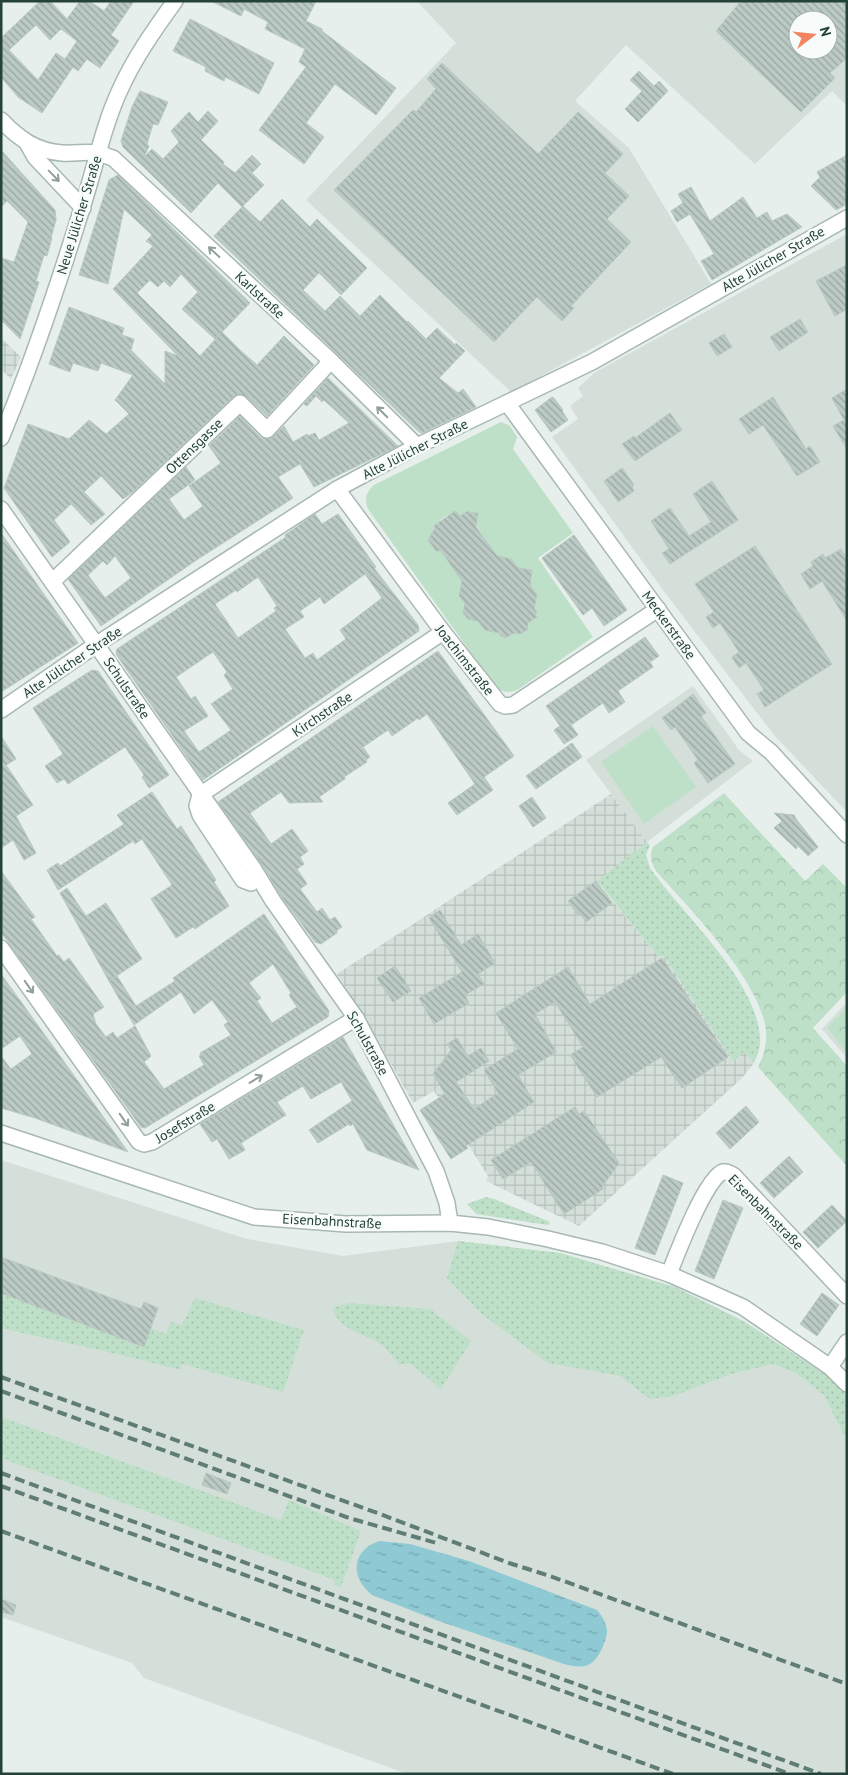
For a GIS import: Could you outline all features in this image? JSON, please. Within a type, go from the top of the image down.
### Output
[{"type":"street","name":"Neue Jülicher Straße","points":[[1,438],[26,376],[82,208],[106,125],[119,90],[144,46],[174,1]]},
{"type":"street","points":[[1,120],[15,135],[27,143],[45,150],[61,153],[97,153]]},
{"type":"street","points":[[27,143],[35,157],[82,208]]},
{"type":"street","name":"Karlstraße","points":[[97,153],[113,158],[121,165],[331,361],[417,446]]},
{"type":"street","name":"Alte Jülicher Straße","points":[[1,710],[97,644],[337,489],[417,446],[592,362],[847,218]]},
{"type":"street","name":"Ottensgasse","points":[[52,582],[240,403],[267,430],[331,361]]},
{"type":"street","name":"Meckerstraße","points":[[507,403],[748,733],[771,752],[847,835]]},
{"type":"street","name":"Joachimstraße","points":[[337,489],[443,632],[495,699],[505,706],[513,705],[658,609]]},
{"type":"street","name":"Schulstraße","points":[[1,508],[200,795],[197,806],[200,815],[243,880],[250,883],[258,877],[356,1018],[436,1171],[447,1203],[450,1222]]},
{"type":"street","name":"Kirchstraße","points":[[200,795],[443,632]]},
{"type":"street","name":"Josefstraße","points":[[1,948],[139,1142],[144,1144],[152,1142],[356,1018]]},
{"type":"street","name":"Eisenbahnstraße","points":[[1,1133],[254,1217],[346,1224],[450,1222],[488,1227],[565,1242],[602,1252],[669,1274],[743,1307],[830,1367],[847,1384]]},
{"type":"street","name":"Eisenbahnstraße","points":[[669,1274],[705,1191],[718,1175],[728,1172],[734,1175],[847,1296]]},
{"type":"street","points":[[830,1367],[847,1342]]},
{"type":"shaded area","points":[[417,1],[847,1],[847,106],[832,91],[755,164],[626,45],[575,101],[629,148],[711,284],[511,392],[306,200],[456,43]]},
{"type":"shaded area","points":[[847,234],[847,812],[774,735],[666,594],[552,437],[578,419],[570,406],[583,396],[578,388],[594,373]]},
{"type":"shaded area","points":[[1,338],[21,357],[11,379],[1,369]]},
{"type":"shaded area","points":[[693,686],[739,750],[753,761],[647,842],[586,760]]},
{"type":"shaded area","points":[[611,794],[647,842],[597,882],[659,957],[664,956],[733,1061],[744,1052],[754,1063],[741,1079],[579,1226],[486,1181],[488,1176],[434,1091],[413,1103],[363,1014],[337,974]]},
{"type":"shaded area","points":[[847,1002],[847,1058],[822,1029]]},
{"type":"shaded area","points":[[1,1160],[247,1239],[343,1256],[458,1241],[560,1253],[675,1287],[745,1322],[847,1395],[847,1774],[407,1774],[144,1678],[132,1663],[1,1617]]},
{"type":"green space","points":[[501,422],[510,426],[517,437],[513,449],[573,533],[538,558],[593,637],[519,689],[512,692],[500,690],[494,685],[368,509],[366,496],[374,485]],"holes":[[[455,511],[460,516],[468,511],[470,514],[477,515],[477,527],[498,558],[519,570],[521,568],[527,569],[531,575],[528,583],[532,594],[537,594],[533,607],[537,613],[535,615],[537,618],[530,620],[528,629],[511,633],[506,638],[502,637],[498,630],[497,632],[484,630],[484,625],[476,618],[474,620],[468,619],[463,613],[465,603],[464,587],[457,573],[440,552],[438,535],[434,528],[434,526],[442,523],[440,520],[448,515],[450,517]]]},
{"type":"green space","points":[[653,726],[696,787],[644,824],[601,762]]},
{"type":"green space","points":[[724,793],[805,881],[823,864],[846,887],[847,992],[813,1028],[847,1066],[847,1166],[758,1067],[765,1049],[766,1030],[761,1010],[751,989],[737,967],[704,924],[656,871],[652,862],[651,853],[653,847]]},
{"type":"green space","points":[[647,842],[650,845],[646,855],[650,868],[716,948],[746,993],[755,1015],[760,1037],[759,1050],[754,1063],[744,1052],[733,1061],[664,956],[659,957],[597,881]]},
{"type":"green space","points":[[847,1007],[847,1052],[827,1028]]},
{"type":"green space","points":[[486,1197],[550,1223],[548,1225],[476,1214],[467,1204]]},
{"type":"green space","points":[[458,1241],[560,1253],[675,1287],[745,1322],[831,1378],[847,1395],[847,1441],[824,1395],[796,1373],[773,1364],[731,1374],[673,1396],[650,1399],[620,1376],[548,1363],[483,1315],[447,1278]]},
{"type":"green space","points":[[1,1293],[143,1347],[151,1328],[166,1334],[171,1322],[182,1325],[195,1298],[304,1330],[283,1392],[182,1364],[180,1370],[1,1328]]},
{"type":"green space","points":[[349,1303],[430,1309],[471,1341],[441,1389],[411,1364],[399,1364],[376,1341],[341,1323],[332,1308]]},
{"type":"green space","points":[[1,1418],[281,1520],[289,1500],[361,1531],[341,1587],[334,1585],[335,1580],[3,1459],[5,1455],[1,1454]]},
{"type":"water","points":[[379,1541],[410,1544],[469,1561],[597,1610],[604,1620],[607,1629],[601,1651],[595,1660],[588,1665],[579,1667],[567,1665],[436,1620],[372,1595],[360,1580],[357,1573],[357,1565],[363,1551]]},
{"type":"building","points":[[40,1],[50,1],[67,19],[80,1],[89,1],[104,11],[111,1],[134,1],[111,35],[119,41],[100,68],[87,59],[78,71],[73,67],[42,113],[18,97],[1,77],[1,38]],"holes":[[[36,25],[50,40],[61,29],[77,41],[65,59],[56,53],[38,80],[9,50]]]},
{"type":"building","points":[[211,1],[316,1],[306,21],[322,29],[322,31],[396,88],[376,115],[335,84],[306,123],[324,137],[304,164],[259,130],[306,67],[299,62],[305,49],[265,29],[268,22],[244,9],[241,16]]},
{"type":"building","points":[[741,1],[847,1],[847,58],[830,73],[835,78],[801,112],[716,31]]},
{"type":"building","points":[[190,19],[274,63],[259,94],[225,77],[224,81],[205,71],[206,67],[173,51]]},
{"type":"building","points":[[442,63],[538,154],[578,112],[623,154],[605,173],[629,196],[607,219],[631,242],[571,306],[574,308],[562,321],[537,297],[494,342],[334,190],[413,110],[416,112],[436,89],[427,79]]},
{"type":"building","points":[[639,71],[654,86],[659,81],[668,91],[638,122],[625,109],[642,91],[630,80]]},
{"type":"building","points":[[140,91],[168,102],[158,125],[153,124],[147,144],[149,146],[144,157],[152,149],[163,159],[179,142],[171,131],[189,112],[198,122],[208,111],[218,121],[201,140],[224,162],[223,164],[235,173],[252,155],[261,164],[252,173],[264,185],[242,207],[218,183],[191,213],[123,147],[121,141],[132,107]]},
{"type":"building","points":[[1,150],[55,210],[56,220],[52,238],[47,256],[44,255],[36,281],[39,282],[20,339],[1,320],[1,258],[14,262],[28,222],[7,201],[1,207]]},
{"type":"building","points":[[847,155],[847,204],[836,210],[811,186],[820,177],[817,172]]},
{"type":"building","points":[[118,175],[250,303],[222,332],[240,350],[257,365],[284,336],[314,365],[267,416],[246,396],[238,394],[234,396],[134,491],[123,499],[101,476],[84,492],[105,514],[91,525],[71,504],[54,520],[70,542],[52,557],[4,488],[28,424],[69,439],[89,420],[106,434],[129,414],[115,400],[133,375],[101,363],[98,371],[73,363],[70,372],[49,364],[69,307],[124,328],[122,335],[134,339],[131,350],[165,384],[165,351],[178,356],[113,289],[153,246],[146,241],[152,235],[124,209],[108,284],[79,275],[109,180]],"holes":[[[181,274],[198,292],[182,309],[215,339],[222,332],[200,356],[137,293],[150,280],[158,287],[164,281],[170,287]]]},
{"type":"building","points":[[691,187],[710,221],[743,197],[757,218],[767,212],[772,221],[787,214],[802,227],[712,280],[701,261],[714,254],[690,214],[677,222],[671,211],[683,203],[678,194]]},
{"type":"building","points":[[282,199],[310,227],[317,219],[367,268],[341,295],[319,273],[303,290],[325,311],[340,296],[360,316],[380,295],[426,339],[437,328],[455,345],[456,343],[465,351],[439,378],[458,393],[463,389],[476,407],[422,433],[419,432],[214,236],[243,206],[260,222]]},
{"type":"building","points":[[847,265],[847,309],[835,316],[816,281]]},
{"type":"building","points":[[800,319],[808,332],[779,351],[770,337]]},
{"type":"building","points":[[724,334],[732,347],[717,356],[709,343]]},
{"type":"building","points":[[328,378],[398,446],[314,487],[300,464],[278,477],[293,498],[195,561],[101,626],[68,579],[186,467],[195,480],[169,499],[184,520],[203,506],[189,486],[221,463],[209,446],[240,416],[260,437],[265,439],[273,437],[284,426],[293,442],[307,434],[308,436],[315,433],[319,440],[349,423],[324,400],[322,402],[316,396],[307,406],[304,404]],"holes":[[[115,556],[131,578],[105,598],[88,575],[103,561],[107,565]]]},
{"type":"building","points":[[847,389],[847,449],[833,426],[844,420],[832,398]]},
{"type":"building","points":[[552,397],[563,410],[568,420],[551,432],[535,410]]},
{"type":"building","points":[[773,397],[806,449],[810,446],[820,462],[797,476],[763,425],[749,434],[739,419]]},
{"type":"building","points":[[670,413],[682,430],[635,461],[622,444],[634,436],[635,438]]},
{"type":"building","points":[[622,468],[634,485],[632,487],[634,491],[618,502],[604,481]]},
{"type":"building","points":[[712,481],[738,520],[670,564],[662,553],[669,549],[651,521],[670,508],[689,536],[711,522],[693,494]]},
{"type":"building","points":[[455,511],[460,516],[468,511],[469,513],[478,513],[476,527],[497,556],[511,559],[518,568],[532,570],[530,585],[537,595],[534,608],[537,617],[528,623],[528,629],[520,634],[514,633],[505,638],[504,636],[502,637],[499,633],[485,630],[478,621],[468,619],[463,613],[465,603],[459,596],[462,581],[441,551],[436,551],[428,540],[435,528],[434,526]]},
{"type":"building","points":[[315,514],[322,524],[338,514],[376,567],[374,568],[418,625],[419,631],[203,780],[116,654],[117,649],[286,537],[285,535]],"holes":[[[365,574],[382,598],[340,630],[346,639],[317,660],[313,653],[305,658],[285,629],[304,617],[300,611],[320,597],[324,604]],[[258,577],[277,606],[274,608],[276,611],[238,638],[215,604],[236,590],[237,592]],[[213,652],[227,672],[224,675],[233,689],[211,704],[231,730],[199,752],[184,731],[208,716],[195,696],[191,699],[176,677]]]},
{"type":"building","points":[[1,533],[78,643],[1,692]]},
{"type":"building","points":[[574,535],[627,610],[604,626],[592,608],[583,615],[542,558]]},
{"type":"building","points":[[755,546],[832,664],[765,707],[757,694],[764,690],[746,663],[739,668],[732,657],[739,652],[720,623],[713,628],[706,617],[714,612],[695,584]]},
{"type":"building","points":[[841,549],[847,559],[847,621],[822,581],[810,589],[801,574],[813,566],[811,562],[823,554],[825,558]]},
{"type":"building","points":[[645,637],[659,656],[650,662],[653,667],[618,691],[625,702],[609,713],[603,703],[571,725],[578,735],[564,744],[554,730],[560,726],[546,706]]},
{"type":"building","points":[[438,651],[514,756],[484,777],[493,790],[457,815],[448,803],[475,784],[427,714],[392,736],[388,730],[363,747],[370,757],[366,760],[367,762],[319,797],[323,802],[289,803],[281,792],[250,813],[271,844],[292,829],[308,851],[300,857],[304,864],[297,869],[307,884],[300,889],[317,912],[322,908],[330,920],[335,917],[342,927],[337,930],[337,933],[321,944],[315,942],[281,896],[261,863],[218,802]]},
{"type":"building","points":[[92,670],[98,671],[169,775],[149,788],[142,777],[144,775],[125,747],[68,784],[64,779],[57,783],[45,766],[63,754],[33,708]]},
{"type":"building","points":[[693,694],[706,713],[701,716],[735,764],[708,783],[694,763],[698,760],[675,727],[671,730],[662,718]]},
{"type":"building","points":[[1,736],[16,759],[6,765],[33,805],[16,816],[36,853],[24,860],[13,840],[1,848]]},
{"type":"building","points":[[572,743],[582,757],[536,789],[526,776]]},
{"type":"building","points":[[152,792],[177,829],[181,826],[216,880],[214,882],[229,906],[195,929],[193,927],[176,938],[151,899],[172,885],[142,839],[135,844],[133,841],[58,890],[47,870],[58,863],[60,866],[124,824],[117,815]]},
{"type":"building","points":[[532,797],[546,818],[533,827],[519,806]]},
{"type":"building","points":[[774,813],[794,815],[818,847],[808,856],[798,846],[796,849],[774,828],[782,821]]},
{"type":"building","points":[[1,871],[35,917],[31,919],[57,956],[59,955],[64,962],[69,958],[104,1007],[93,1014],[96,1024],[106,1037],[113,1032],[117,1038],[135,1026],[151,1056],[144,1062],[164,1089],[204,1065],[199,1056],[201,1055],[200,1053],[231,1035],[224,1025],[228,1022],[212,1000],[194,1014],[181,992],[134,1025],[109,981],[117,976],[136,1006],[175,981],[173,978],[264,914],[329,1011],[328,1017],[145,1128],[141,1127],[1,932]],"holes":[[[273,964],[291,993],[289,995],[297,1007],[272,1023],[257,1001],[261,998],[249,983]]]},
{"type":"building","points":[[596,881],[612,903],[586,922],[580,913],[578,915],[568,901]]},
{"type":"building","points":[[67,888],[86,916],[106,903],[142,959],[109,981],[60,893]]},
{"type":"building","points":[[440,910],[461,945],[478,934],[495,963],[478,974],[484,984],[465,995],[469,1003],[434,1024],[419,998],[462,972],[429,918]]},
{"type":"building","points":[[662,958],[728,1057],[682,1088],[661,1057],[597,1097],[570,1055],[583,1047],[555,1002],[535,1014],[556,1052],[518,1075],[534,1102],[466,1146],[468,1148],[451,1159],[420,1110],[445,1094],[433,1074],[451,1050],[447,1044],[457,1038],[468,1056],[481,1048],[489,1061],[456,1082],[474,1109],[498,1093],[484,1070],[518,1049],[496,1013],[568,967],[590,1004]]},
{"type":"building","points":[[395,966],[411,991],[393,1002],[377,978]]},
{"type":"building","points":[[1,974],[128,1152],[35,1118],[1,1108],[1,1056],[11,1069],[32,1054],[20,1036],[1,1049]]},
{"type":"building","points":[[343,1037],[419,1170],[367,1150],[353,1124],[350,1126],[349,1124],[318,1143],[309,1130],[352,1101],[341,1082],[311,1099],[303,1086],[277,1102],[286,1115],[241,1143],[245,1150],[229,1159],[217,1139],[212,1142],[200,1124]]},
{"type":"building","points":[[746,1106],[759,1122],[730,1149],[716,1133]]},
{"type":"building","points":[[575,1107],[579,1114],[584,1111],[619,1163],[602,1187],[603,1189],[564,1214],[531,1162],[503,1179],[491,1160]]},
{"type":"building","points":[[789,1156],[803,1172],[774,1198],[760,1183]]},
{"type":"building","points":[[663,1175],[683,1183],[655,1255],[635,1248]]},
{"type":"building","points":[[723,1200],[743,1208],[714,1279],[695,1271]]},
{"type":"building","points":[[832,1205],[847,1221],[818,1248],[803,1232]]},
{"type":"building","points":[[1,1257],[141,1309],[144,1302],[158,1308],[144,1347],[1,1293]]},
{"type":"building","points":[[822,1293],[839,1305],[817,1336],[800,1324]]},
{"type":"building","points":[[206,1473],[231,1483],[227,1494],[202,1485]]},
{"type":"building","points":[[1,1599],[16,1605],[13,1615],[1,1612]]},
{"type":"railway","points":[[1,1377],[380,1514],[509,1563],[550,1576],[847,1684]]},
{"type":"railway","points":[[1,1391],[349,1518],[440,1544]]},
{"type":"railway","points":[[1,1473],[821,1774]]},
{"type":"railway","points":[[1,1486],[790,1774]]},
{"type":"railway","points":[[1,1531],[673,1774]]}]
